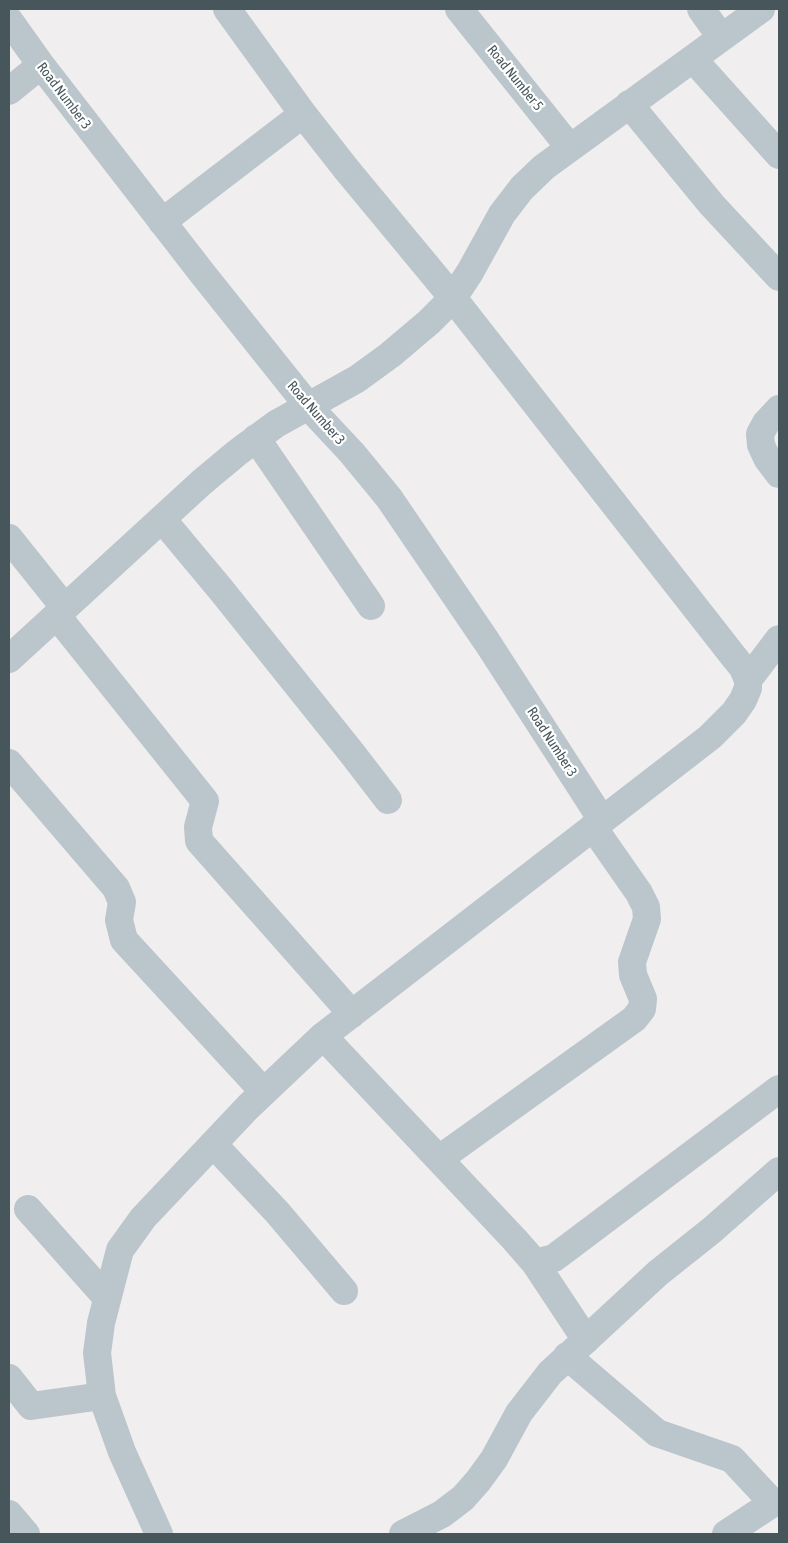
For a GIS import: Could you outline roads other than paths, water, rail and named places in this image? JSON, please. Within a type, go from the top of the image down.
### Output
[{"type":"street","points":[[159,1534],[122,1452],[102,1396],[97,1353],[106,1298],[120,1250],[143,1218],[213,1144],[323,1036],[710,737],[734,713],[744,700],[748,688],[748,680],[743,668],[453,298],[303,114],[287,89],[227,9]]},
{"type":"street","name":"Road Number 5","points":[[459,9],[570,148]]},
{"type":"street","points":[[701,9],[721,37]]},
{"type":"street","points":[[9,659],[202,482],[256,438],[276,424],[357,379],[390,355],[429,322],[453,298],[470,272],[502,214],[517,194],[544,166],[761,9]]},
{"type":"street","name":"Road Number 3","points":[[9,20],[41,66],[309,407],[352,453],[389,498],[487,642],[646,906],[647,919],[632,962],[633,975],[643,999],[642,1009],[634,1019],[439,1159]]},
{"type":"street","points":[[692,59],[779,155]]},
{"type":"street","points":[[9,91],[41,66]]},
{"type":"street","points":[[629,104],[712,205],[779,277]]},
{"type":"street","points":[[162,222],[303,114]]},
{"type":"street","points":[[779,409],[766,423],[760,434],[761,445],[767,458],[779,474]]},
{"type":"street","points":[[256,438],[370,606]]},
{"type":"street","points":[[162,519],[222,591],[388,800]]},
{"type":"street","points":[[9,538],[61,612],[205,801],[198,827],[199,841],[352,1014]]},
{"type":"street","points":[[748,680],[779,639]]},
{"type":"street","points":[[9,763],[116,888],[122,902],[119,920],[124,940],[264,1092]]},
{"type":"street","points":[[323,1036],[535,1263],[576,1348],[657,1433],[732,1459],[773,1503],[726,1534]]},
{"type":"street","points":[[535,1263],[554,1258],[779,1089]]},
{"type":"street","points":[[213,1144],[277,1212],[344,1291]]},
{"type":"street","points":[[402,1534],[442,1514],[463,1498],[494,1459],[519,1413],[550,1373],[658,1273],[779,1172]]},
{"type":"street","points":[[28,1209],[106,1298]]},
{"type":"street","points":[[9,1378],[31,1406],[102,1396]]},
{"type":"street","points":[[9,1514],[26,1534]]}]
